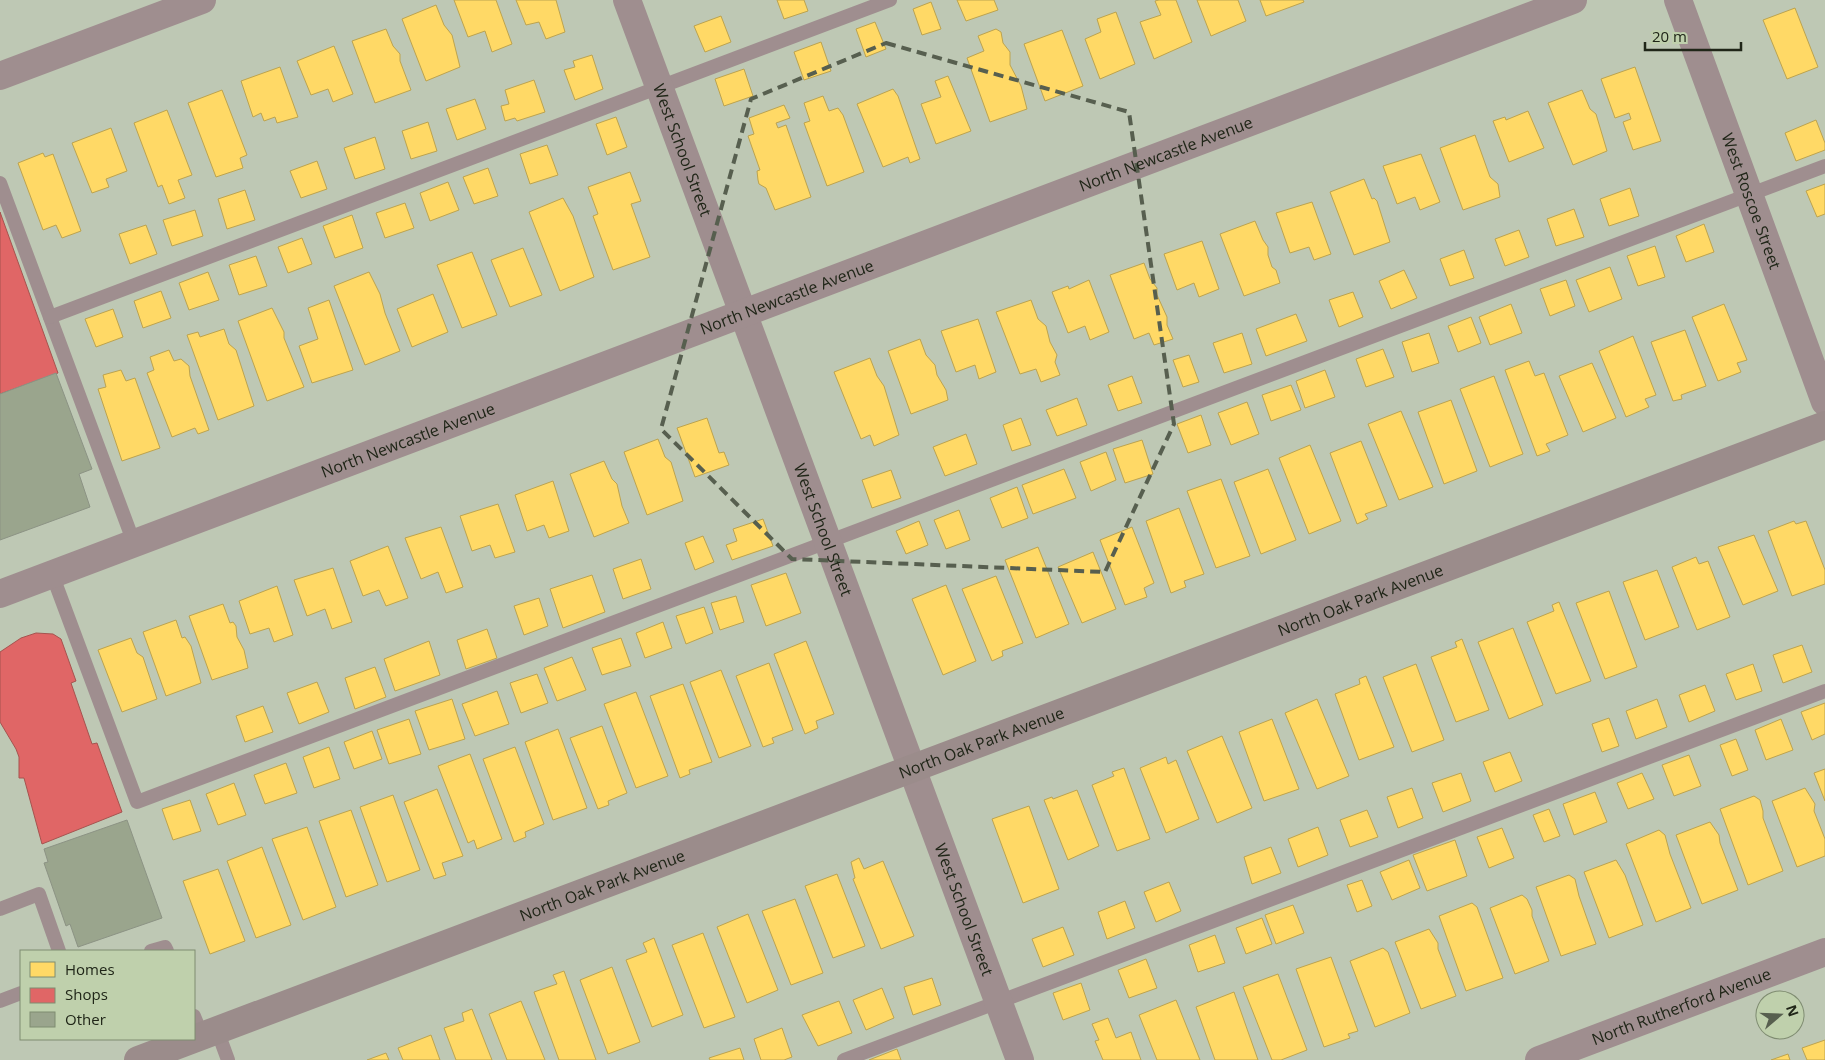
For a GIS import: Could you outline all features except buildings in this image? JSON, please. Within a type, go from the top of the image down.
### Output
[{"type":"street","points":[[0,76],[202,0]]},
{"type":"street","name":"West School Street","points":[[627,0],[1020,1060]]},
{"type":"street","name":"North Newcastle Avenue","points":[[0,594],[1573,0]]},
{"type":"street","name":"West Roscoe Street","points":[[1678,0],[1825,402]]},
{"type":"street","name":"North Oak Park Avenue","points":[[204,1027],[911,769],[1825,424]]},
{"type":"street","name":"North Rutherford Avenue","points":[[1539,1060],[1825,952]]},
{"type":"street","name":"North Oak Park Avenue","points":[[138,1060],[170,1054],[188,1040]]},
{"type":"lane","points":[[50,317],[890,0]]},
{"type":"lane","points":[[52,574],[137,802],[1825,166]]},
{"type":"lane","points":[[0,183],[134,543]]},
{"type":"lane","points":[[844,1060],[1825,690]]},
{"type":"lane","points":[[0,909],[39,894],[59,950]]},
{"type":"lane","points":[[154,950],[165,947],[166,950]]},
{"type":"lane","points":[[0,1001],[20,993]]},
{"type":"lane","points":[[204,1027],[228,1060]]},
{"type":"highlighted area","points":[[886,43],[1129,112],[1174,424],[1105,572],[792,559],[661,429],[751,99]]}]
